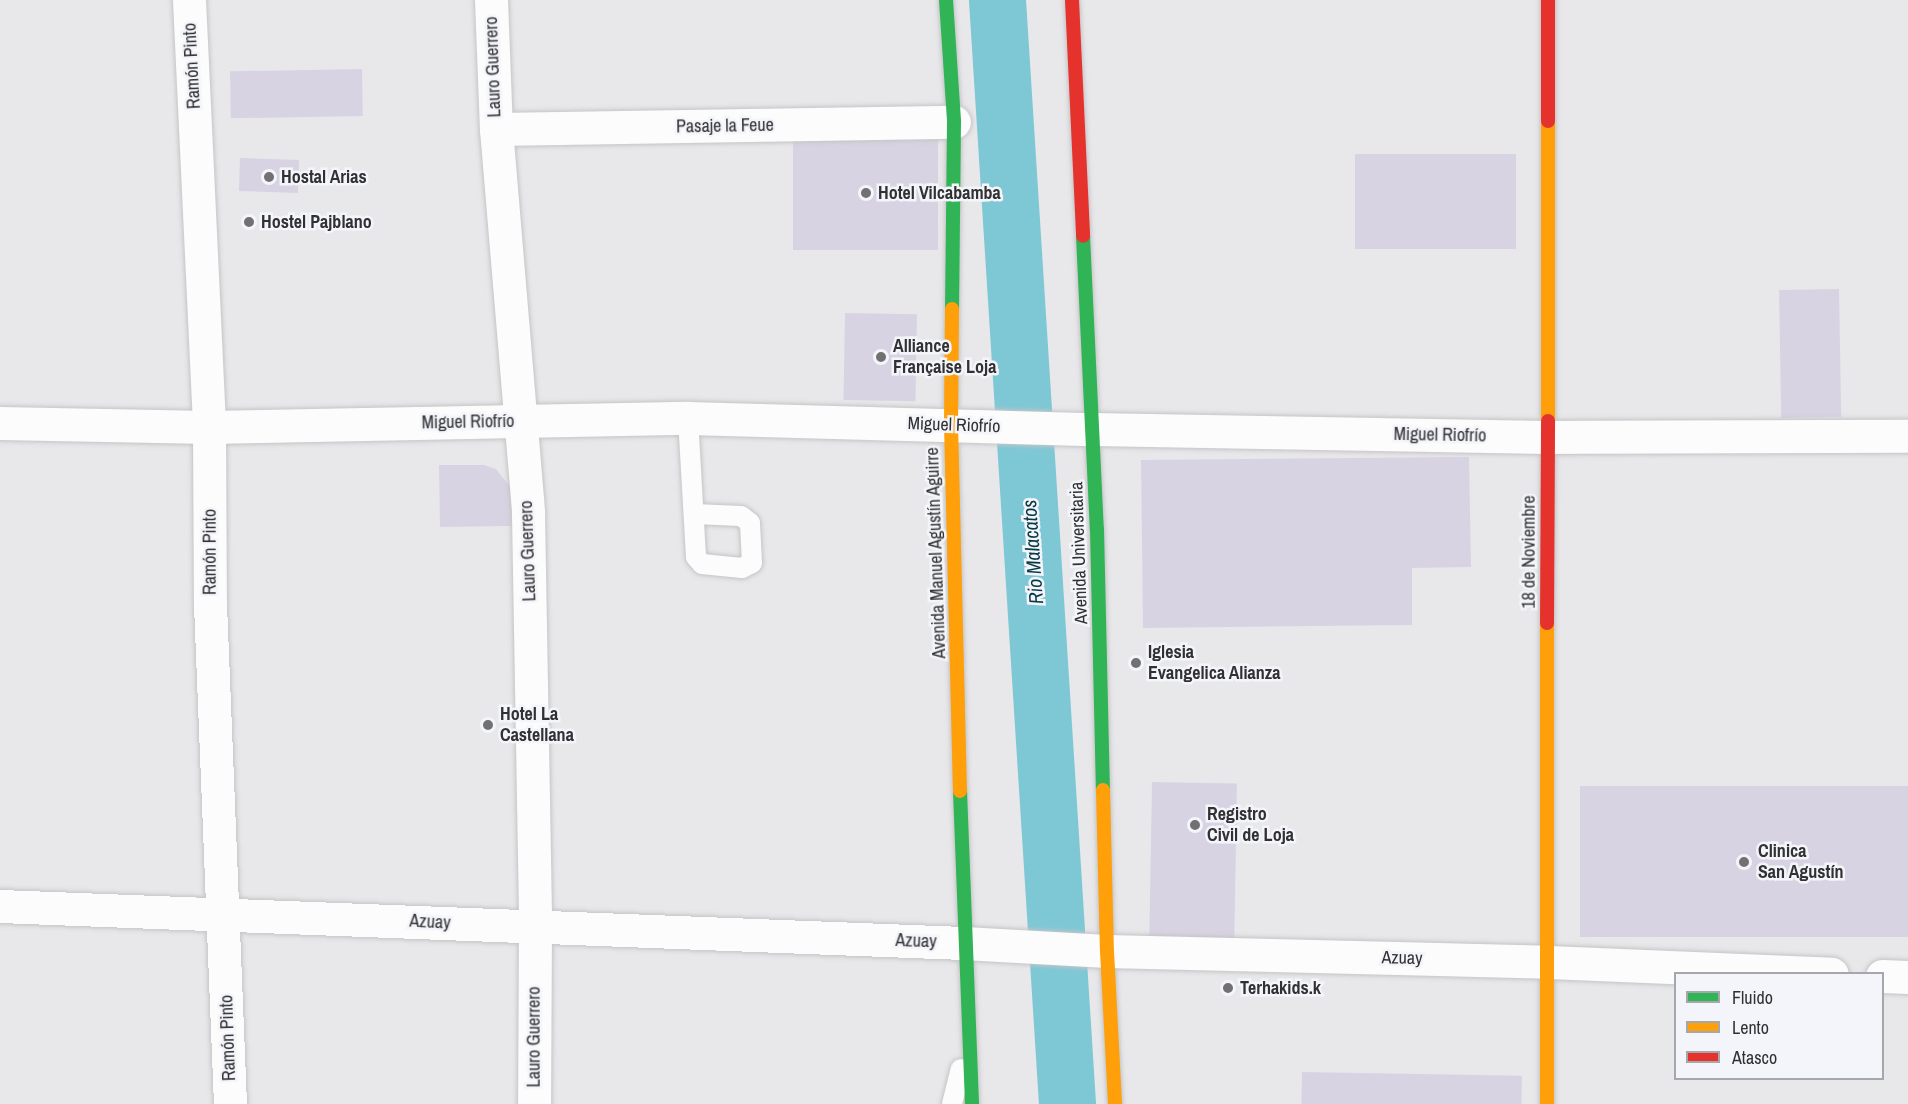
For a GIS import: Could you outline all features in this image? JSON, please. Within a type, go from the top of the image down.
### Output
[{"type":"main road","name":"Avenida Manuel Agustín Aguirre","points":[[946,0],[954,122],[958,424],[973,943],[969,1041],[972,1104]]},
{"type":"main road","name":"Avenida Universitaria","points":[[1072,0],[1094,950],[1115,1104]]},
{"type":"main road","name":"18 de Noviembre","points":[[1547,1104],[1549,962],[1546,437],[1548,0]]},
{"type":"street","name":"Ramón Pinto","points":[[189,0],[209,427],[210,604],[231,1104]]},
{"type":"street","name":"Lauro Guerrero","points":[[490,0],[496,129],[528,513],[535,927],[534,1104]]},
{"type":"street","name":"Pasaje la Feue","points":[[496,129],[954,122]]},
{"type":"street","name":"Miguel Riofrío","points":[[0,423],[209,427],[688,418],[1081,429],[1546,437],[1908,436]]},
{"type":"street","name":"Azuay","points":[[0,906],[973,943],[1094,950],[1549,962],[1785,972]]},
{"type":"street","points":[[1884,976],[1908,976]]},
{"type":"lane","points":[[688,418],[694,514]]},
{"type":"lane","points":[[952,1104],[969,1041]]},
{"type":"building","points":[[362,69],[363,116],[231,118],[230,71]]},
{"type":"building","name":"Hotel Vilcabamba","points":[[793,133],[938,133],[938,250],[793,250]]},
{"type":"building","points":[[1355,154],[1516,154],[1516,249],[1355,249]]},
{"type":"building","name":"Hostal Arias","points":[[240,158],[299,160],[298,193],[239,191]]},
{"type":"building","points":[[1839,289],[1841,417],[1781,418],[1779,290]]},
{"type":"building","name":"Alliance Française Loja","points":[[845,313],[917,314],[915,401],[843,400]]},
{"type":"building","points":[[1469,457],[1471,567],[1412,568],[1412,625],[1143,628],[1141,460]]},
{"type":"building","points":[[439,465],[484,465],[496,469],[511,488],[512,526],[440,527]]},
{"type":"building","points":[[1152,782],[1237,783],[1234,945],[1149,944]]},
{"type":"building","name":"Clinica San Agustín","points":[[1580,786],[1908,786],[1908,937],[1580,937]]},
{"type":"building","points":[[1302,1072],[1522,1076],[1521,1104],[1301,1104]]},
{"type":"waterway","name":"Rio Malacatos","points":[[997,0],[1067,1104]]},
{"type":"traffic: fast","points":[[946,0],[954,122],[952,309]]},
{"type":"traffic: fast","points":[[1083,236],[1097,529],[1103,790]]},
{"type":"traffic: fast","points":[[960,791],[972,1104]]},
{"type":"traffic: slow","points":[[1548,121],[1548,421]]},
{"type":"traffic: slow","points":[[952,309],[951,424],[960,791]]},
{"type":"traffic: slow","points":[[1547,623],[1547,1104]]},
{"type":"traffic: slow","points":[[1103,790],[1107,951],[1115,1104]]},
{"type":"traffic: jam","points":[[1072,0],[1083,236]]},
{"type":"traffic: jam","points":[[1548,0],[1548,121]]},
{"type":"traffic: jam","points":[[1547,623],[1548,421]]},
{"type":"place","name":"Hostal Arias","points":[[269,177]]},
{"type":"place","name":"Hotel Vilcabamba","points":[[866,193]]},
{"type":"place","name":"Hostel Pajblano","points":[[249,222]]},
{"type":"place","name":"Alliance Française Loja","points":[[881,357]]},
{"type":"place","name":"Iglesia Evangelica Alianza","points":[[1136,663]]},
{"type":"place","name":"Hotel La Castellana","points":[[488,725]]},
{"type":"place","name":"Registro Civil de Loja","points":[[1195,825]]},
{"type":"place","name":"Clinica San Agustín","points":[[1744,862]]},
{"type":"place","name":"Terhakids.k","points":[[1228,988]]}]
